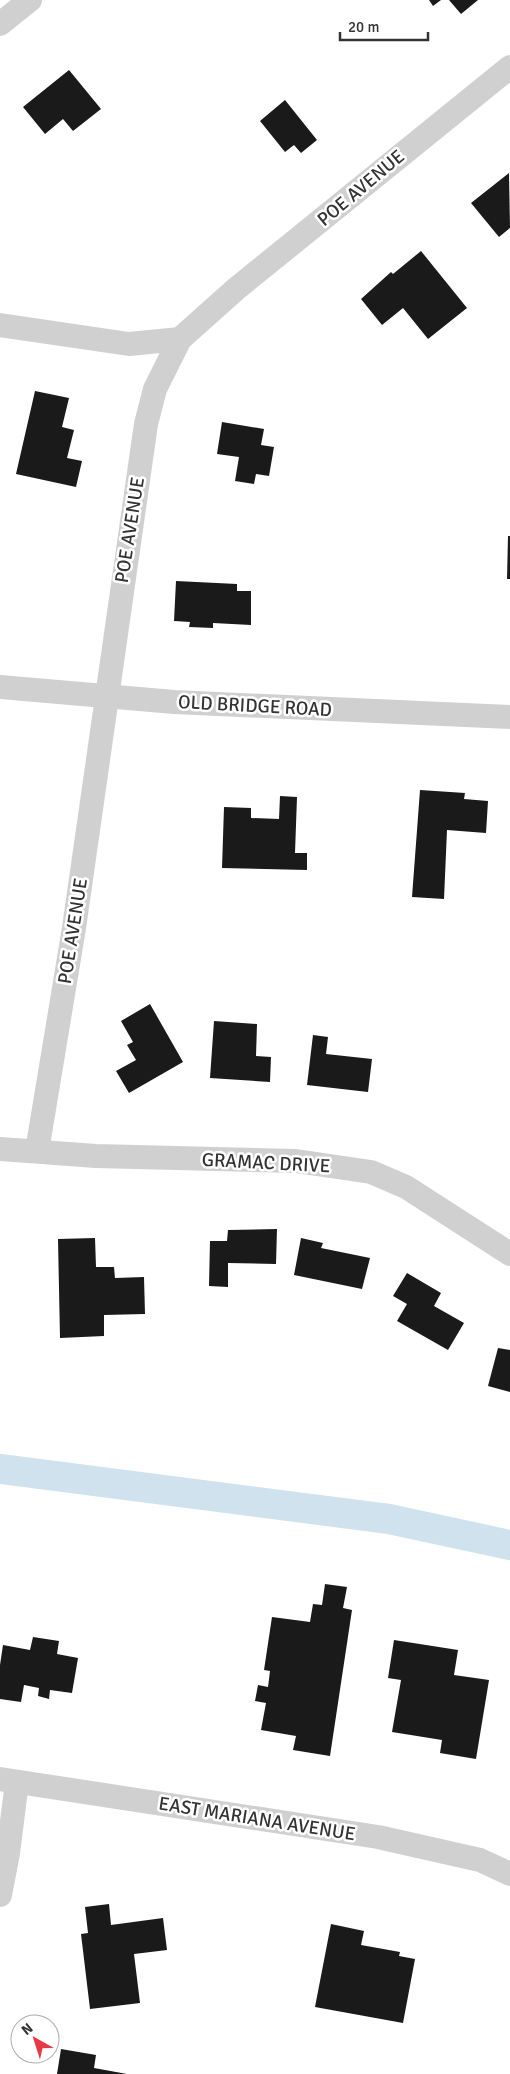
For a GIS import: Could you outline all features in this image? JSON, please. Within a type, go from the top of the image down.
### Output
[{"type":"street","points":[[0,24],[30,0]]},
{"type":"street","name":"POE AVENUE","points":[[37,1150],[74,928],[146,424],[155,390],[180,338],[236,289],[510,66]]},
{"type":"street","points":[[0,325],[129,344],[180,338]]},
{"type":"street","name":"OLD BRIDGE ROAD","points":[[0,687],[174,702],[510,717]]},
{"type":"street","name":"GRAMAC DRIVE","points":[[0,1149],[37,1150],[96,1156],[296,1162],[371,1172],[406,1188],[510,1254]]},
{"type":"street","points":[[0,1895],[8,1853],[9,1781]]},
{"type":"street","name":"EAST MARIANA AVENUE","points":[[9,1781],[378,1837],[480,1860],[510,1874]]},
{"type":"building","points":[[429,0],[441,0],[433,6]]},
{"type":"building","points":[[449,0],[478,0],[461,14]]},
{"type":"building","points":[[69,70],[101,109],[73,131],[63,119],[45,134],[23,107]]},
{"type":"building","points":[[285,100],[317,140],[301,153],[294,145],[285,152],[260,121]]},
{"type":"building","points":[[509,173],[510,228],[499,237],[471,203]]},
{"type":"building","points":[[421,251],[467,308],[428,339],[403,308],[382,325],[361,299],[391,272],[393,274]]},
{"type":"building","points":[[35,391],[69,398],[62,427],[74,430],[67,458],[82,461],[76,487],[16,474]]},
{"type":"building","points":[[222,422],[264,429],[261,445],[274,447],[269,476],[256,474],[254,484],[235,481],[239,457],[217,454]]},
{"type":"building","points":[[508,536],[510,536],[510,579],[507,579]]},
{"type":"building","points":[[176,581],[237,584],[237,591],[251,591],[251,625],[213,623],[213,628],[189,627],[190,622],[174,621]]},
{"type":"building","points":[[420,790],[465,793],[464,799],[488,801],[486,833],[447,830],[444,899],[412,897]]},
{"type":"building","points":[[280,796],[297,797],[295,853],[307,853],[307,870],[222,868],[224,807],[251,808],[251,818],[279,819]]},
{"type":"building","points":[[150,1004],[183,1062],[129,1093],[116,1071],[136,1060],[127,1045],[133,1042],[121,1021]]},
{"type":"building","points":[[214,1021],[257,1024],[256,1056],[271,1057],[270,1082],[210,1078]]},
{"type":"building","points":[[313,1035],[328,1037],[326,1054],[372,1059],[368,1092],[307,1085]]},
{"type":"building","points":[[277,1229],[276,1264],[228,1263],[228,1287],[209,1286],[210,1241],[227,1241],[228,1230]]},
{"type":"building","points":[[95,1238],[96,1267],[114,1267],[115,1278],[144,1277],[145,1314],[104,1315],[104,1336],[60,1338],[58,1239]]},
{"type":"building","points":[[301,1238],[323,1243],[321,1248],[370,1258],[362,1289],[294,1275]]},
{"type":"building","points":[[407,1273],[441,1293],[434,1306],[464,1323],[448,1350],[397,1321],[407,1304],[393,1296]]},
{"type":"building","points":[[498,1348],[510,1350],[510,1392],[488,1386]]},
{"type":"building","points":[[325,1584],[347,1587],[343,1608],[352,1610],[330,1756],[293,1750],[296,1736],[261,1730],[266,1703],[255,1701],[258,1685],[268,1687],[270,1671],[264,1670],[272,1617],[310,1622],[313,1604],[322,1605]]},
{"type":"building","points":[[33,1637],[59,1641],[57,1654],[78,1658],[72,1693],[50,1690],[49,1699],[38,1696],[39,1688],[24,1685],[21,1702],[0,1699],[0,1665],[3,1645],[30,1650]]},
{"type":"building","points":[[394,1640],[458,1650],[454,1675],[489,1680],[476,1759],[440,1753],[442,1740],[392,1732],[401,1680],[388,1678]]},
{"type":"building","points":[[109,1904],[111,1925],[163,1918],[167,1950],[134,1954],[140,2003],[90,2009],[81,1934],[88,1933],[85,1907]]},
{"type":"building","points":[[331,1924],[364,1931],[361,1945],[400,1952],[399,1956],[415,1959],[403,2023],[315,2007]]},
{"type":"building","points":[[61,2049],[96,2055],[94,2068],[127,2074],[57,2074]]},
{"type":"waterway","points":[[0,1469],[389,1519],[510,1545]]}]
